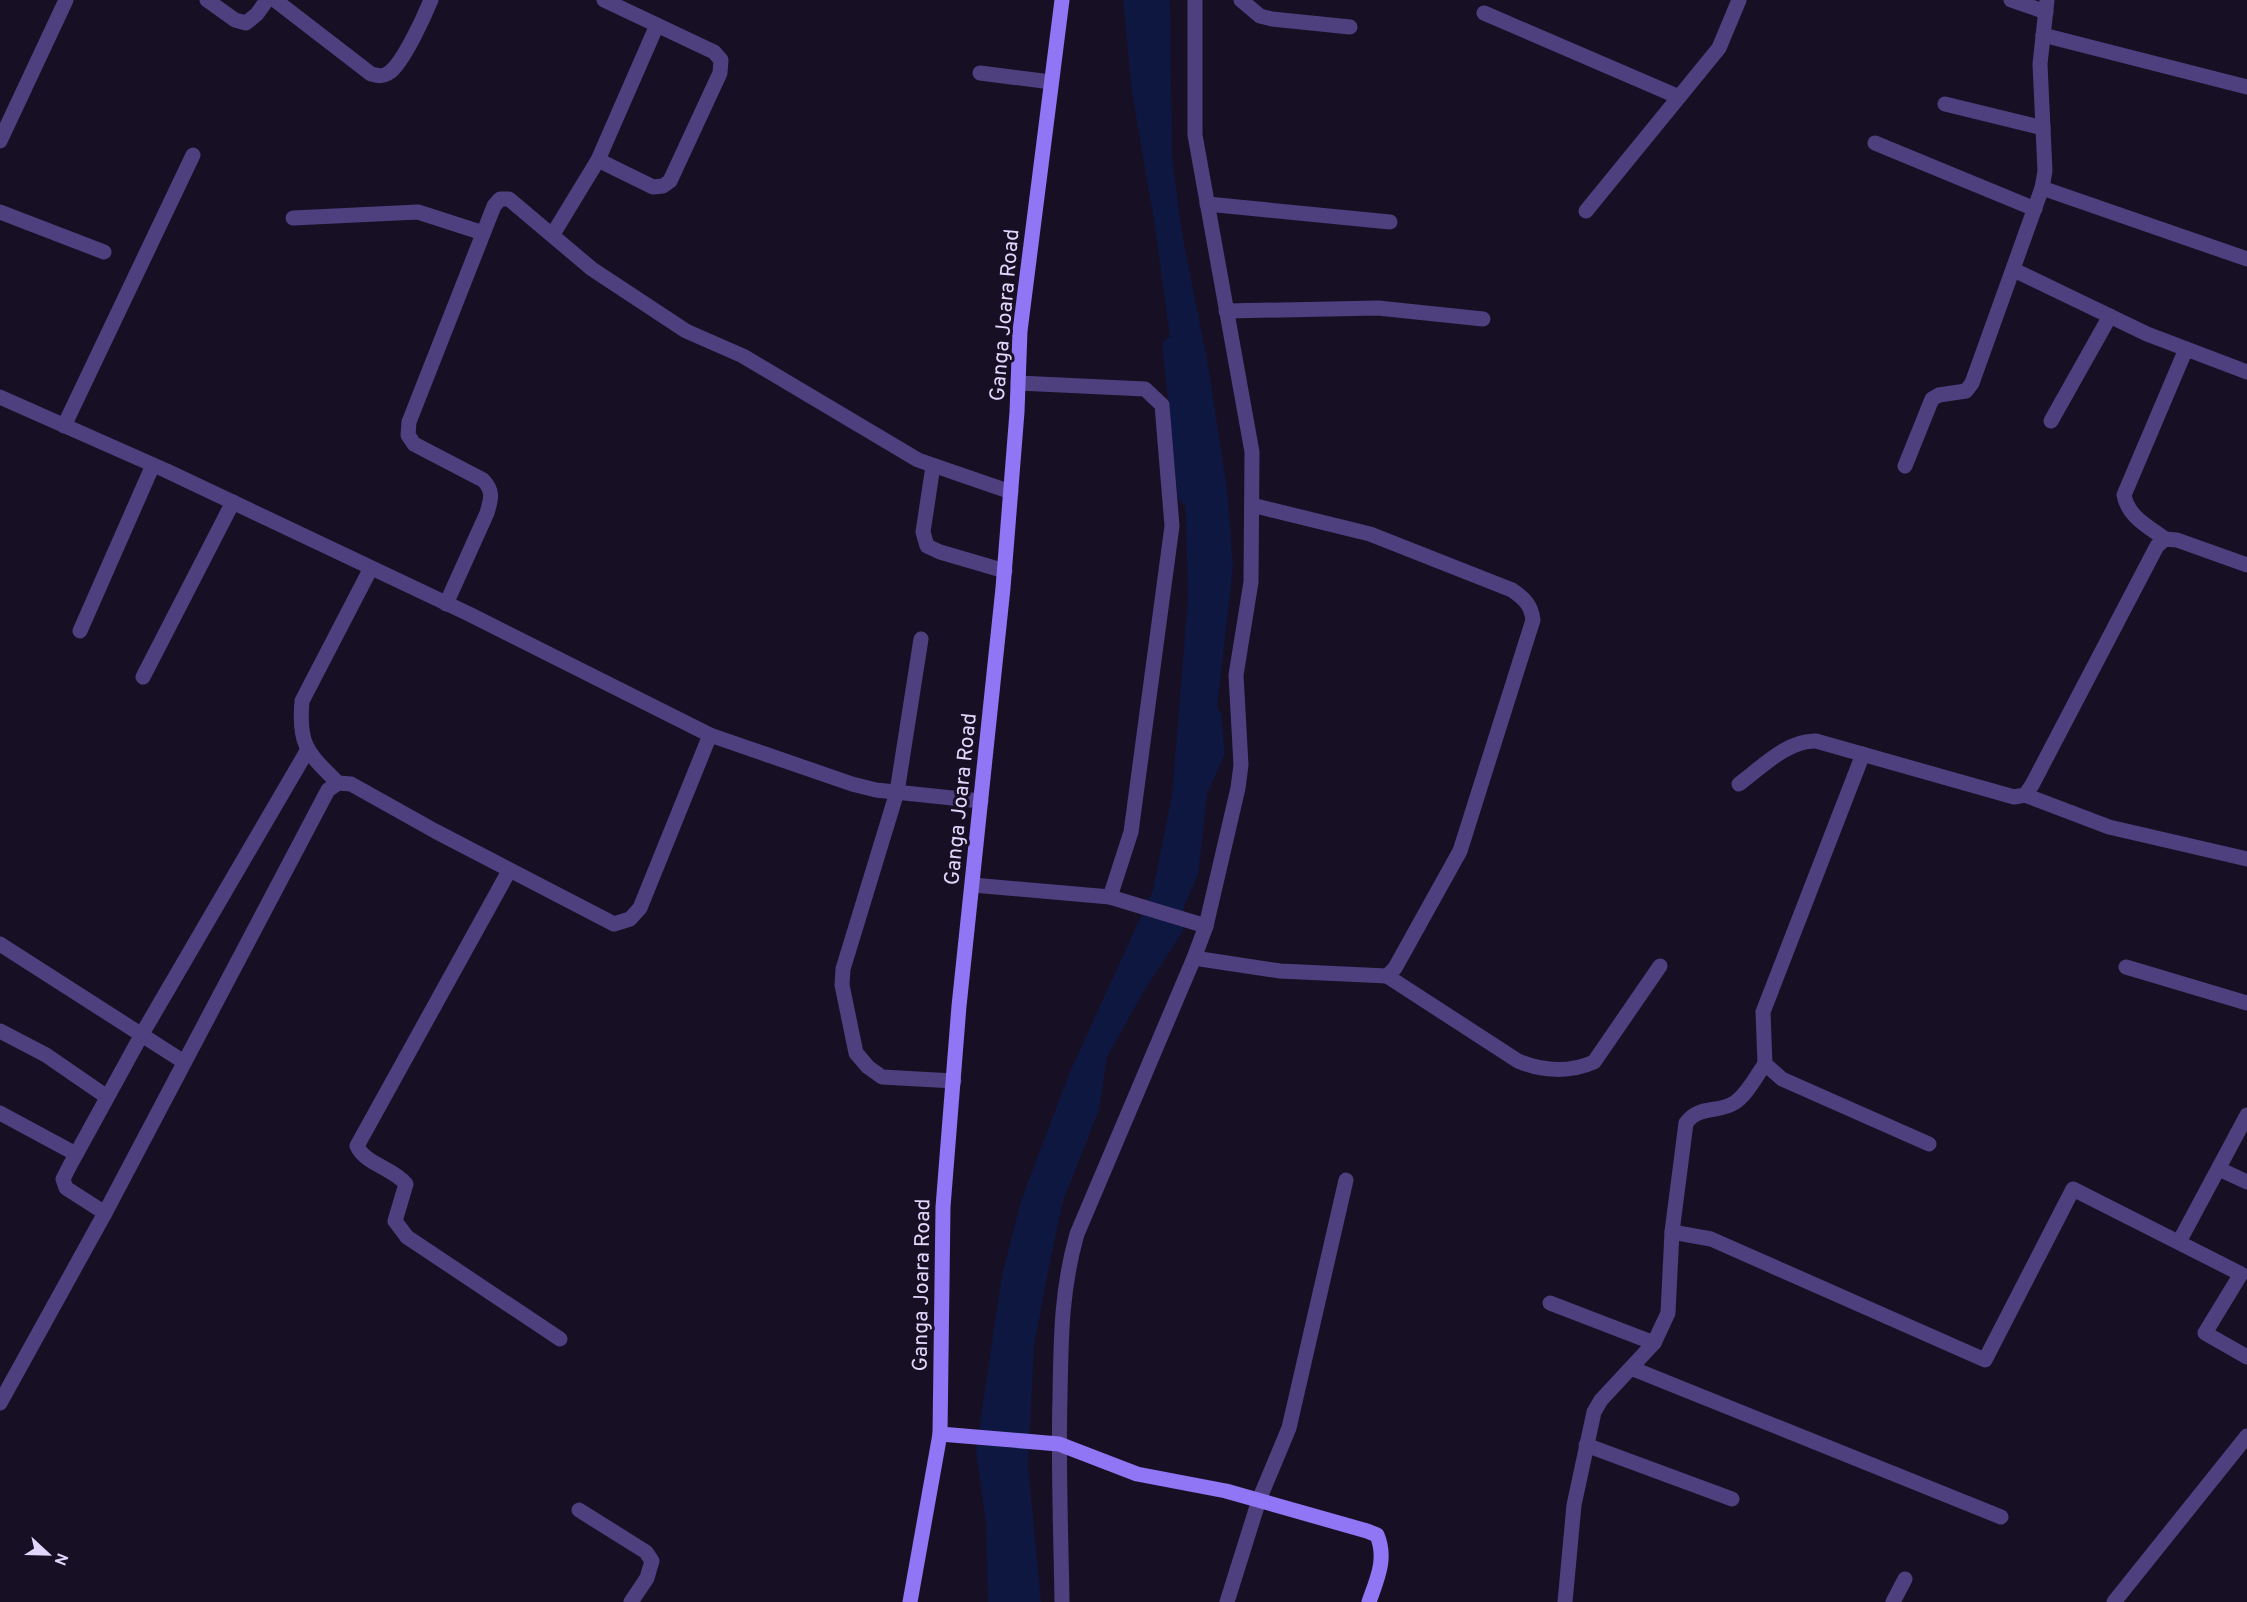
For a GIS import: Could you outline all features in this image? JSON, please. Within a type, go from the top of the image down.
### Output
[{"type":"main road","name":"Ganga Joara Road","points":[[910,1602],[940,1434],[943,1207],[1005,571],[1025,285],[1062,0]]},
{"type":"main road","points":[[940,1434],[1059,1444],[1137,1474],[1226,1491],[1377,1535],[1382,1546],[1383,1562],[1369,1602]]},
{"type":"street","points":[[0,141],[66,0]]},
{"type":"street","points":[[207,0],[235,20],[246,23],[267,0]]},
{"type":"street","points":[[275,0],[371,74],[381,76],[391,71],[422,23],[431,0]]},
{"type":"street","points":[[598,160],[653,187],[663,186],[670,181],[720,73],[721,60],[714,52],[604,0]]},
{"type":"street","points":[[1062,1602],[1059,1444],[1061,1314],[1068,1267],[1077,1234],[1206,926],[1238,788],[1241,765],[1236,675],[1251,582],[1251,452],[1193,115],[1195,0]]},
{"type":"street","points":[[1240,0],[1260,16],[1272,19],[1350,27]]},
{"type":"street","points":[[1586,211],[1719,48],[1739,0]]},
{"type":"street","points":[[1905,466],[1932,399],[1939,395],[1966,391],[1972,383],[2042,188],[2045,171],[2040,64],[2047,6],[2011,0]]},
{"type":"street","points":[[1484,13],[1679,97]]},
{"type":"street","points":[[554,234],[598,160],[657,25]]},
{"type":"street","points":[[2043,35],[2247,87]]},
{"type":"street","points":[[980,73],[1051,82]]},
{"type":"street","points":[[1945,104],[2043,128]]},
{"type":"street","points":[[1875,143],[2035,209]]},
{"type":"street","points":[[64,426],[194,155]]},
{"type":"street","points":[[2042,188],[2247,259]]},
{"type":"street","points":[[446,604],[487,513],[492,498],[490,487],[483,480],[414,444],[408,435],[409,422],[494,206],[500,199],[509,199],[554,234],[592,269],[686,331],[743,356],[899,451],[933,466],[1011,492]]},
{"type":"street","points":[[1207,204],[1390,222]]},
{"type":"street","points":[[0,212],[104,252]]},
{"type":"street","points":[[293,218],[418,212],[483,233]]},
{"type":"street","points":[[2014,270],[2110,316],[2247,372]]},
{"type":"street","points":[[1226,311],[1378,308],[1483,319]]},
{"type":"street","points":[[2051,421],[2110,316]]},
{"type":"street","points":[[2186,349],[2124,495],[2126,507],[2134,517],[2165,539],[2177,540],[2247,565]]},
{"type":"street","points":[[1018,382],[1145,389],[1162,405],[1172,526],[1131,832],[1110,897]]},
{"type":"street","points":[[0,397],[233,502],[446,604],[710,735],[852,784],[897,792],[981,801]]},
{"type":"street","points":[[80,631],[153,465]]},
{"type":"street","points":[[933,466],[923,532],[927,546],[1005,571]]},
{"type":"street","points":[[143,677],[233,502]]},
{"type":"street","points":[[1252,506],[1389,541],[1512,590],[1524,598],[1531,608],[1533,620],[1529,636],[1460,851],[1395,968],[1387,976]]},
{"type":"street","points":[[2025,795],[2157,546],[2165,539]]},
{"type":"street","points":[[338,783],[307,751],[302,723],[302,701],[371,568]]},
{"type":"street","points":[[921,639],[897,792],[843,969],[842,985],[856,1053],[868,1067],[882,1077],[954,1081]]},
{"type":"street","points":[[0,1403],[105,1213],[319,803],[328,790],[338,783],[351,784],[509,871],[603,921],[614,924],[630,919],[640,908],[710,735]]},
{"type":"street","points":[[1739,784],[1802,741],[1816,741],[2014,797],[2025,795],[2109,827],[2247,859]]},
{"type":"street","points":[[105,1213],[66,1188],[63,1179],[141,1034],[307,751]]},
{"type":"street","points":[[1565,1602],[1574,1505],[1594,1412],[1601,1400],[1654,1343],[1668,1313],[1672,1232],[1686,1123],[1691,1116],[1705,1109],[1736,1102],[1766,1065],[1763,1012],[1863,754]]},
{"type":"street","points":[[509,871],[361,1134],[357,1146],[361,1154],[399,1175],[406,1184],[395,1221],[407,1237],[560,1339]]},
{"type":"street","points":[[973,885],[1110,897],[1171,913],[1206,926]]},
{"type":"street","points":[[0,944],[184,1062]]},
{"type":"street","points":[[1194,958],[1280,971],[1387,976],[1518,1061],[1548,1070],[1583,1067],[1594,1062],[1660,966]]},
{"type":"street","points":[[2126,967],[2247,1003]]},
{"type":"street","points":[[0,1031],[46,1055],[107,1097]]},
{"type":"street","points":[[1766,1065],[1782,1079],[1929,1144]]},
{"type":"street","points":[[0,1113],[76,1154]]},
{"type":"street","points":[[2179,1242],[2247,1115]]},
{"type":"street","points":[[2218,1169],[2247,1182]]},
{"type":"street","points":[[1227,1602],[1260,1500],[1293,1412],[1346,1180]]},
{"type":"street","points":[[1672,1232],[1711,1239],[1985,1360],[2073,1189],[2241,1274],[2205,1333],[2247,1357]]},
{"type":"street","points":[[1550,1303],[1654,1343]]},
{"type":"street","points":[[1631,1368],[2001,1517]]},
{"type":"street","points":[[2114,1602],[2247,1436]]},
{"type":"street","points":[[1586,1444],[1732,1499]]},
{"type":"street","points":[[579,1510],[646,1552],[652,1561],[647,1578],[631,1602]]},
{"type":"street","points":[[1893,1602],[1905,1579]]},
{"type":"water","points":[[1123,0],[1170,0],[1172,157],[1182,234],[1208,365],[1227,489],[1233,567],[1198,875],[1184,906],[1183,931],[1142,994],[1107,1057],[1099,1110],[1063,1201],[1034,1346],[1028,1466],[1041,1602],[988,1602],[986,1522],[976,1451],[1002,1275],[1021,1201],[1069,1074],[1153,890],[1172,796],[1188,599],[1184,439],[1154,220],[1132,92]]},
{"type":"waterway","points":[[1173,347],[1188,495]]},
{"type":"waterway","points":[[1201,782],[1214,752],[1211,717]]}]
